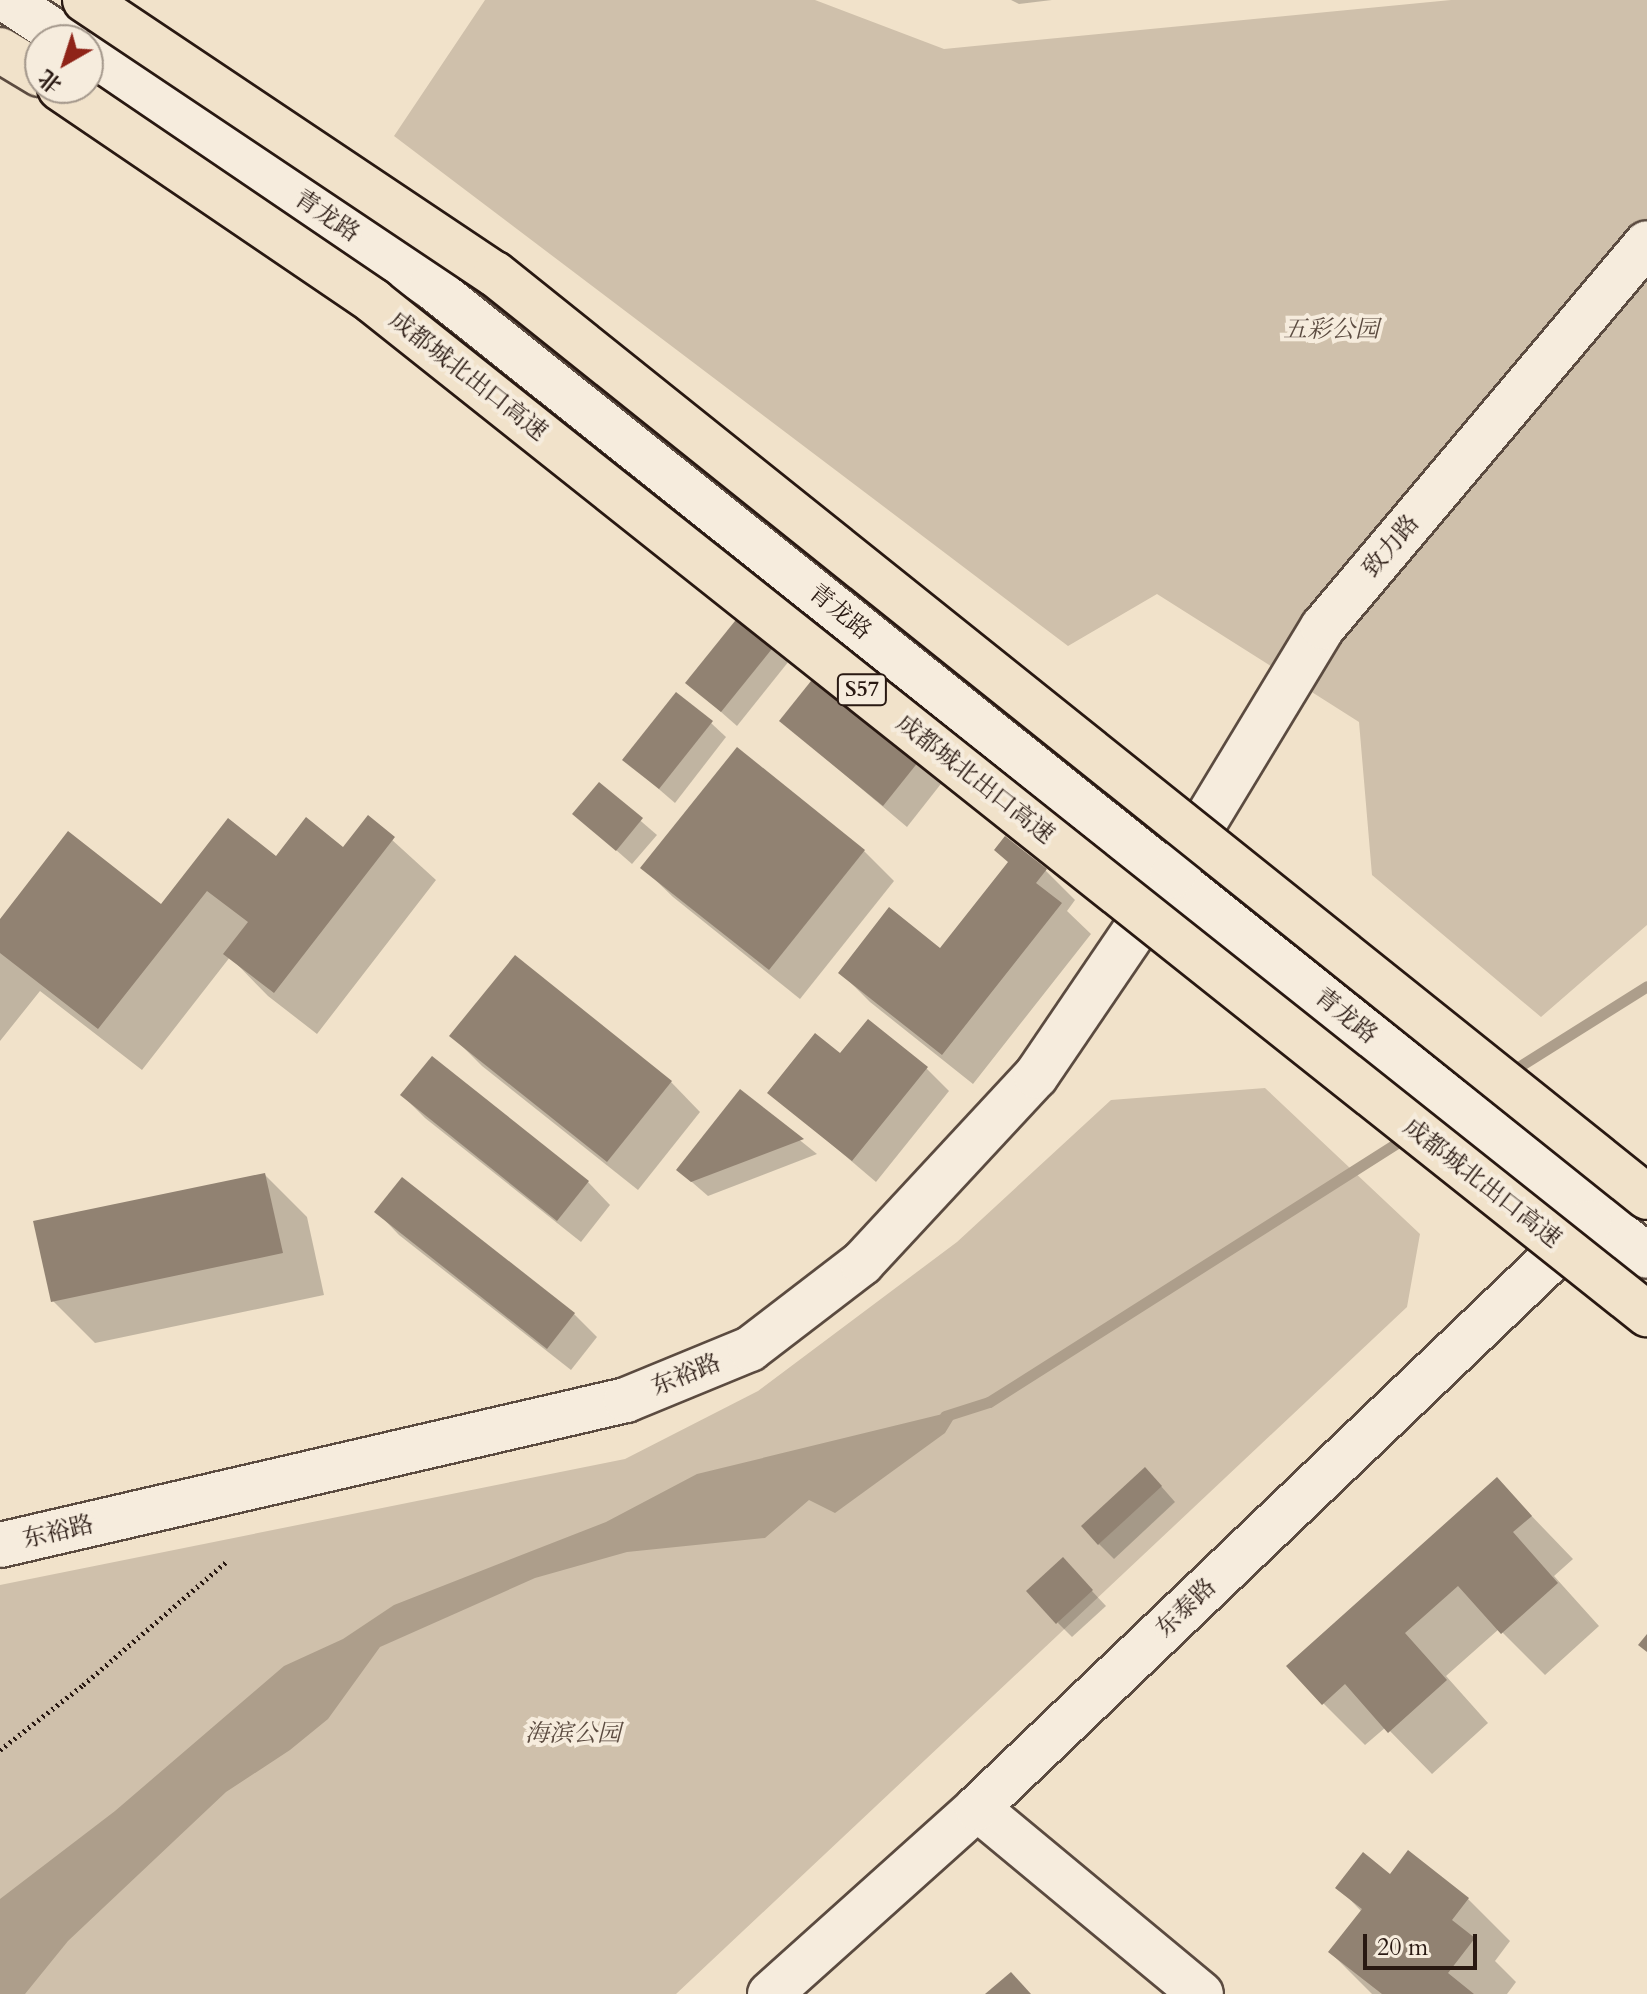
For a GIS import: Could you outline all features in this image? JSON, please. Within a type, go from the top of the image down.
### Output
[{"type":"highway","points":[[85,0],[495,274],[1647,1197]]},
{"type":"highway","points":[[0,50],[24,64]]},
{"type":"highway","name":"成都城北出口高速","points":[[84,104],[373,301],[1647,1314]]},
{"type":"street","points":[[7,0],[43,24]]},
{"type":"street","name":"青龙路","points":[[104,65],[431,286],[1647,1256]]},
{"type":"street","name":"致力路","points":[[1172,876],[1323,627],[1647,243]]},
{"type":"street","name":"东裕路","points":[[0,1545],[626,1400],[750,1349],[862,1263],[1036,1076],[1172,876]]},
{"type":"street","name":"东泰路","points":[[770,1994],[977,1808],[1597,1216]]},
{"type":"street","points":[[977,1808],[1201,1994]]},
{"type":"path","points":[[0,1750],[83,1685],[226,1562]]},
{"type":"green space","name":"五彩公园","points":[[485,0],[815,0],[944,49],[1451,0],[1647,0],[1647,925],[1541,1017],[1372,875],[1359,722],[1157,594],[1068,646],[394,136]]},
{"type":"green space","name":"海滨公园","points":[[1265,1088],[1420,1234],[1407,1307],[676,1994],[0,1994],[0,1585],[625,1459],[758,1391],[957,1242],[1111,1100]]},
{"type":"shaded area","points":[[959,1410],[945,1433],[835,1513],[809,1500],[765,1538],[627,1552],[535,1578],[380,1647],[328,1719],[290,1750],[226,1792],[68,1941],[25,1994],[0,1994],[0,1899],[115,1811],[284,1666],[343,1639],[394,1605],[606,1522],[697,1474]]},
{"type":"building","points":[[739,616],[775,645],[721,712],[685,683]]},
{"type":"building","points":[[819,671],[923,756],[883,806],[779,721]]},
{"type":"building","points":[[676,692],[713,721],[659,789],[622,760]]},
{"type":"building","points":[[737,747],[865,850],[769,970],[640,868]]},
{"type":"building","points":[[599,782],[643,818],[616,851],[572,814]]},
{"type":"building","points":[[368,815],[395,837],[274,993],[223,954],[248,922],[207,891],[98,1029],[0,953],[0,919],[68,831],[161,904],[228,818],[276,856],[306,817],[343,847]]},
{"type":"building","points":[[1005,836],[1047,869],[1036,883],[1062,903],[942,1055],[838,973],[889,907],[940,948],[1008,862],[994,850]]},
{"type":"building","points":[[515,955],[672,1081],[607,1162],[449,1036]]},
{"type":"building","points":[[868,1019],[928,1067],[852,1161],[767,1093],[815,1033],[840,1053]]},
{"type":"building","points":[[432,1056],[589,1181],[557,1221],[400,1095]]},
{"type":"building","points":[[740,1089],[804,1139],[691,1182],[676,1170]]},
{"type":"building","points":[[265,1173],[283,1253],[51,1302],[33,1221]]},
{"type":"building","points":[[402,1177],[575,1313],[547,1349],[374,1212]]},
{"type":"building","points":[[1145,1467],[1162,1486],[1098,1545],[1081,1526]]},
{"type":"building","points":[[1497,1477],[1532,1516],[1513,1532],[1558,1583],[1501,1634],[1458,1586],[1405,1633],[1447,1680],[1388,1733],[1345,1684],[1322,1705],[1286,1666]]},
{"type":"building","points":[[1063,1557],[1093,1590],[1056,1624],[1026,1591]]},
{"type":"building","points":[[1647,1634],[1647,1652],[1638,1645]]},
{"type":"building","points":[[1408,1850],[1469,1898],[1452,1920],[1475,1938],[1448,1973],[1474,1994],[1382,1994],[1328,1952],[1362,1909],[1335,1888],[1363,1852],[1390,1874]]},
{"type":"building","points":[[1011,1972],[1031,1994],[985,1994]]},
{"type":"waterway","points":[[1509,1073],[1647,986]]},
{"type":"waterway","points":[[945,1416],[989,1402],[1408,1136]]}]
